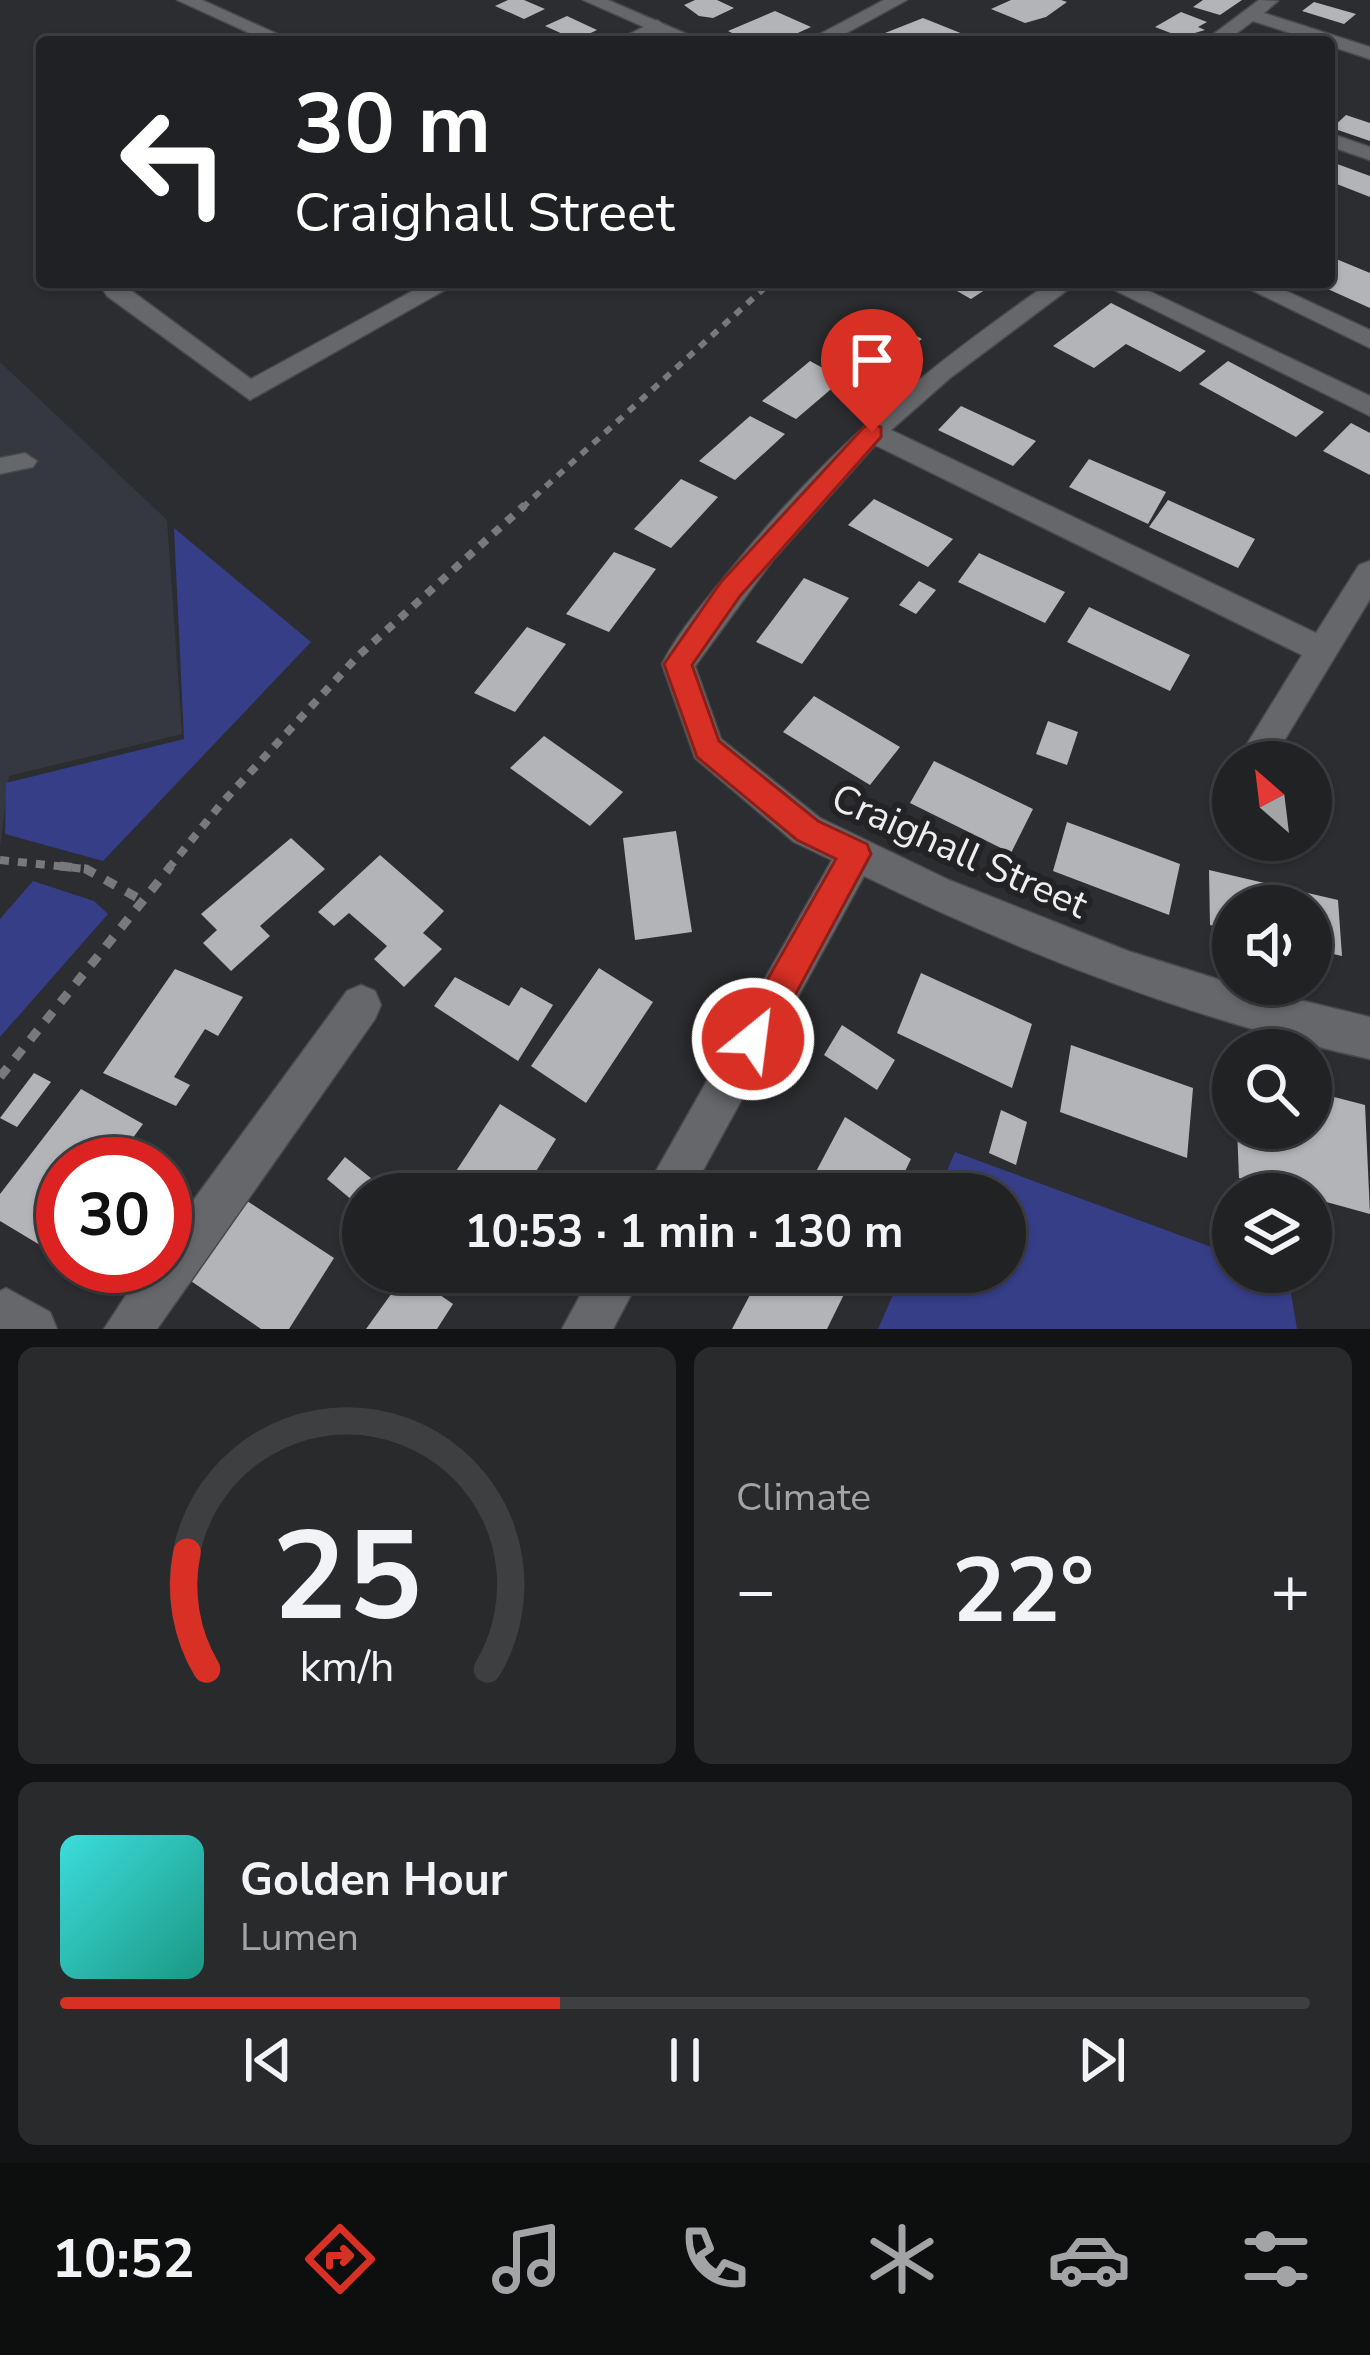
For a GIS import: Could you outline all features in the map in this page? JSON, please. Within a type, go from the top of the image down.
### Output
[{"type":"street","points":[[186,0],[271,36]]},
{"type":"street","points":[[592,0],[681,36]]},
{"type":"street","points":[[827,36],[898,0]]},
{"type":"street","points":[[1222,36],[1271,0]]},
{"type":"street","points":[[1252,15],[1328,36]]},
{"type":"street","points":[[636,36],[657,26]]},
{"type":"street","points":[[839,30],[854,36]]},
{"type":"street","points":[[1335,38],[1364,46]]},
{"type":"street","points":[[1335,141],[1370,154]]},
{"type":"street","points":[[118,288],[250,391],[436,288]]},
{"type":"street","name":"Craighall Street","points":[[1058,288],[924,386],[872,432],[730,589],[678,664],[707,748],[807,830],[936,892],[1128,970],[1309,1025],[1370,1038]]},
{"type":"street","points":[[1122,288],[1370,407]]},
{"type":"street","points":[[1260,288],[1370,340]]},
{"type":"street","points":[[872,432],[1323,651]]},
{"type":"street","points":[[1266,741],[1370,573]]},
{"type":"street","points":[[677,1173],[856,854]]},
{"type":"street","points":[[128,1329],[361,1005]]},
{"type":"street","points":[[586,1329],[607,1293]]},
{"type":"lane","points":[[0,466],[25,460]]},
{"type":"path","points":[[0,1076],[220,804],[357,657],[764,288]]},
{"type":"path","points":[[0,860],[86,869],[145,902]]},
{"type":"shaded area","points":[[0,362],[167,520],[182,734],[9,776],[0,848]]},
{"type":"shaded area","points":[[174,528],[311,642],[103,861],[5,834],[6,783],[184,739]]},
{"type":"shaded area","points":[[33,881],[94,901],[108,914],[0,1037],[0,919]]},
{"type":"shaded area","points":[[955,1152],[1012,1173],[946,1173]]},
{"type":"shaded area","points":[[1026,1178],[1212,1247],[1212,1293],[1291,1293],[1297,1329],[878,1329],[894,1293],[1026,1293]]},
{"type":"building","points":[[524,0],[545,9],[524,19],[495,6]]},
{"type":"building","points":[[717,0],[734,8],[713,18],[699,16],[684,5]]},
{"type":"building","points":[[1011,0],[1067,2],[1046,17],[1025,23],[991,9]]},
{"type":"building","points":[[1203,0],[1242,0],[1220,15],[1193,7]]},
{"type":"building","points":[[1314,2],[1356,14],[1344,24],[1302,11]]},
{"type":"building","points":[[775,11],[811,27],[791,36],[738,36],[728,31]]},
{"type":"building","points":[[1181,12],[1207,22],[1198,27],[1205,30],[1184,36],[1155,27]]},
{"type":"building","points":[[567,16],[597,30],[567,36],[545,26]]},
{"type":"building","points":[[923,18],[968,36],[891,36],[885,33]]},
{"type":"building","points":[[1346,115],[1370,123],[1370,141],[1335,129]]},
{"type":"building","points":[[1335,163],[1370,176],[1370,197],[1335,183]]},
{"type":"building","points":[[1335,258],[1370,273],[1370,308],[1325,288],[1335,288]]},
{"type":"building","points":[[952,288],[988,288],[971,299]]},
{"type":"building","points":[[1111,303],[1206,351],[1180,372],[1126,344],[1094,368],[1053,346]]},
{"type":"building","points":[[890,322],[922,339],[875,372],[844,354]]},
{"type":"building","points":[[810,361],[843,379],[796,419],[762,401]]},
{"type":"building","points":[[1228,361],[1324,412],[1296,437],[1199,384]]},
{"type":"building","points":[[961,406],[1036,441],[1013,466],[938,430]]},
{"type":"building","points":[[750,416],[785,434],[735,480],[699,461]]},
{"type":"building","points":[[1351,423],[1370,433],[1370,475],[1323,451]]},
{"type":"building","points":[[1089,459],[1166,492],[1148,524],[1069,487]]},
{"type":"building","points":[[681,479],[718,497],[671,548],[634,529]]},
{"type":"building","points":[[874,499],[953,539],[928,567],[848,525]]},
{"type":"building","points":[[1168,500],[1255,539],[1238,568],[1149,527]]},
{"type":"building","points":[[614,552],[656,569],[609,632],[566,614]]},
{"type":"building","points":[[979,553],[1065,592],[1045,623],[958,582]]},
{"type":"building","points":[[804,578],[849,598],[802,664],[756,642]]},
{"type":"building","points":[[919,581],[936,590],[916,614],[899,605]]},
{"type":"building","points":[[1089,607],[1190,655],[1170,691],[1067,642]]},
{"type":"building","points":[[527,627],[566,644],[515,712],[474,693]]},
{"type":"building","points":[[814,696],[900,747],[870,785],[783,732]]},
{"type":"building","points":[[1048,721],[1078,732],[1067,765],[1036,754]]},
{"type":"building","points":[[544,736],[623,792],[590,826],[510,768]]},
{"type":"building","points":[[934,761],[1033,809],[1011,853],[910,803]]},
{"type":"building","points":[[1067,822],[1180,864],[1169,915],[1053,871]]},
{"type":"building","points":[[676,831],[692,932],[635,940],[623,838]]},
{"type":"building","points":[[291,838],[325,869],[260,926],[270,936],[231,971],[203,943],[217,930],[201,914]]},
{"type":"building","points":[[380,855],[444,911],[423,933],[442,949],[404,987],[374,959],[387,946],[349,913],[334,926],[318,912]]},
{"type":"building","points":[[1209,870],[1274,885],[1212,885],[1210,925]]},
{"type":"building","points":[[1332,899],[1338,900],[1342,956],[1332,954]]},
{"type":"building","points":[[599,968],[653,1002],[586,1103],[531,1066]]},
{"type":"building","points":[[175,969],[243,997],[218,1036],[205,1029],[174,1077],[190,1085],[176,1106],[103,1073]]},
{"type":"building","points":[[921,973],[1032,1024],[1012,1088],[897,1033]]},
{"type":"building","points":[[455,977],[509,1006],[521,987],[553,1005],[518,1061],[434,1006]]},
{"type":"building","points":[[842,1025],[895,1060],[877,1090],[824,1055]]},
{"type":"building","points":[[1071,1045],[1193,1088],[1187,1158],[1060,1112]]},
{"type":"building","points":[[34,1073],[51,1082],[17,1127],[0,1118]]},
{"type":"building","points":[[81,1089],[143,1124],[134,1137],[44,1137]]},
{"type":"building","points":[[1332,1096],[1365,1105],[1370,1214],[1332,1204],[1332,1173],[1239,1173],[1238,1149],[1332,1149]]},
{"type":"building","points":[[500,1104],[556,1139],[535,1173],[455,1173]]},
{"type":"building","points":[[1001,1110],[1027,1122],[1016,1165],[989,1153]]},
{"type":"building","points":[[845,1117],[911,1159],[904,1173],[815,1173]]},
{"type":"building","points":[[36,1147],[36,1243],[0,1221],[0,1194]]},
{"type":"building","points":[[345,1157],[365,1173],[342,1173],[342,1192],[327,1179]]},
{"type":"building","points":[[244,1199],[334,1258],[289,1329],[261,1329],[192,1282],[192,1273]]},
{"type":"building","points":[[392,1293],[437,1293],[453,1304],[437,1329],[366,1329]]},
{"type":"building","points":[[751,1293],[845,1293],[827,1329],[732,1329]]},
{"type":"route","points":[[753,1039],[856,854],[807,830],[707,748],[678,664],[730,589],[872,432]]}]
